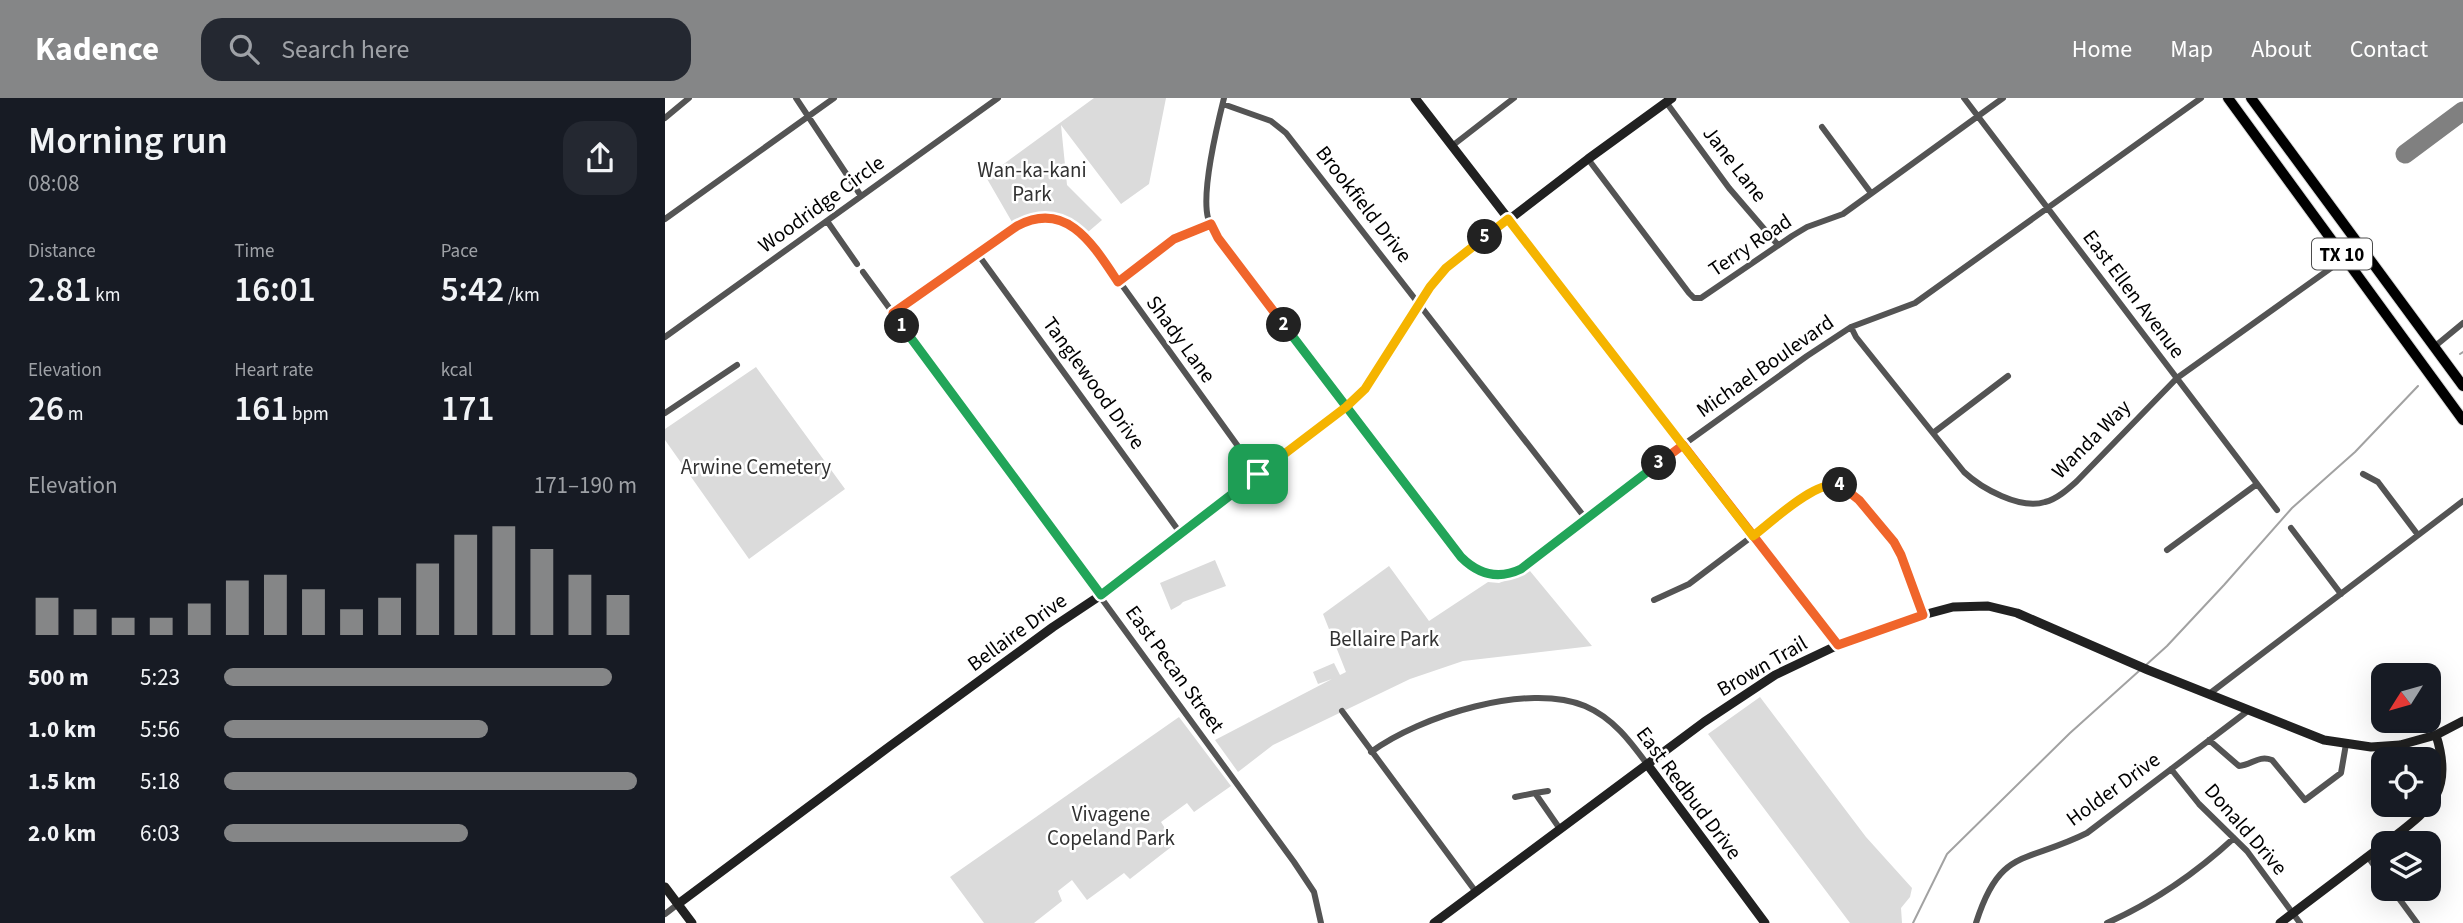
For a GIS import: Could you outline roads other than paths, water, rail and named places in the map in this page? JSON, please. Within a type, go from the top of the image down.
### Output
[{"type":"main road","name":"TX 10","points":[[2228,98],[2463,420]]},
{"type":"main road","name":"TX 10","points":[[2251,98],[2463,386]]},
{"type":"street","points":[[665,118],[689,98]]},
{"type":"street","points":[[796,98],[861,196]]},
{"type":"street","points":[[665,219],[834,98]]},
{"type":"street","name":"Woodridge Circle","points":[[665,337],[998,98]]},
{"type":"street","points":[[1415,98],[1838,645]]},
{"type":"street","points":[[1452,146],[1514,98]]},
{"type":"street","name":"East Ellen Avenue","points":[[1964,98],[2277,510]]},
{"type":"street","name":"Terry Road","points":[[1588,159],[1694,298],[1701,298],[1807,227],[1843,214],[2003,98]]},
{"type":"street","name":"Michael Boulevard","points":[[1346,407],[1461,557],[1477,570],[1493,574],[1504,575],[1521,569],[1683,445],[1851,327],[1915,303],[2201,98]]},
{"type":"street","name":"Bellaire Drive","points":[[678,904],[870,760],[1101,595],[1346,407],[1365,389],[1446,268],[1669,100]]},
{"type":"street","name":"Jane Lane","points":[[1669,100],[1729,188],[1778,245]]},
{"type":"street","points":[[1224,101],[1209,172],[1208,217],[1218,238],[1346,407]]},
{"type":"street","name":"Brookfield Drive","points":[[1224,101],[1271,121],[1286,133],[1586,519]]},
{"type":"street","points":[[1822,127],[1871,193]]},
{"type":"street","name":"Shady Lane","points":[[893,313],[1029,219],[1053,219],[1071,225],[1096,249],[1258,474]]},
{"type":"street","points":[[827,221],[857,264]]},
{"type":"street","points":[[1118,282],[1174,239],[1211,224]]},
{"type":"street","name":"Tanglewood Drive","points":[[977,253],[1181,534]]},
{"type":"street","name":"Wanda Way","points":[[1851,327],[1856,337],[1933,433],[1976,482],[1998,494],[2027,503],[2046,502],[2066,491],[2077,481],[2177,378],[2345,258]]},
{"type":"street","name":"East Pecan Street","points":[[863,272],[1308,882],[1318,904],[1321,923]]},
{"type":"street","points":[[2434,347],[2463,323]]},
{"type":"street","points":[[665,413],[737,365]]},
{"type":"street","points":[[1933,433],[2008,376]]},
{"type":"street","points":[[2363,474],[2378,482],[2419,535]]},
{"type":"street","points":[[1654,600],[1689,584],[1817,489],[1831,484],[1840,485],[1859,500],[1894,542],[1923,615]]},
{"type":"street","points":[[2167,550],[2257,484]]},
{"type":"street","points":[[2209,694],[2463,501]]},
{"type":"street","points":[[2291,528],[2341,594]]},
{"type":"street","name":"Brown Trail","points":[[1434,923],[1747,692],[1775,675],[1838,645],[1953,607],[1999,608],[2017,613],[2136,665],[2307,734],[2346,744],[2371,747],[2400,745],[2436,735],[2463,721]]},
{"type":"street","points":[[2219,698],[2221,685]]},
{"type":"street","name":"East Redbud Drive","points":[[1371,751],[1383,743],[1472,707],[1553,698],[1585,706],[1605,718],[1628,739],[1765,923]]},
{"type":"street","name":"Holder Drive","points":[[1976,923],[1990,887],[2008,865],[2066,844],[2087,833],[2249,710]]},
{"type":"street","points":[[1342,711],[1476,892]]},
{"type":"street","points":[[2401,831],[2424,813],[2434,800],[2439,787],[2443,761],[2436,735]]},
{"type":"street","points":[[2209,740],[2239,766],[2258,758],[2272,760],[2305,800],[2341,773],[2346,744]]},
{"type":"street","name":"Donald Drive","points":[[2171,769],[2199,804],[2234,838],[2300,923]]},
{"type":"street","points":[[1515,797],[1548,791]]},
{"type":"street","points":[[1535,793],[1560,829]]},
{"type":"street","points":[[2108,923],[2175,885],[2234,838]]},
{"type":"street","points":[[2280,923],[2371,855]]},
{"type":"street","points":[[2368,857],[2371,861]]},
{"type":"street","points":[[665,887],[692,923]]},
{"type":"street","points":[[2401,901],[2417,923]]},
{"type":"street","points":[[665,914],[678,904]]},
{"type":"waterway","points":[[2146,665],[2224,585],[2292,508],[2355,452],[2418,386]]},
{"type":"waterway","points":[[1913,923],[1947,854],[2070,733],[2139,671]]},
{"type":"park label","name":"Wan-ka-kani Park","points":[[1032,182]]},
{"type":"park label","name":"Arwine Cemetery","points":[[756,467]]},
{"type":"park label","name":"Bellaire Park","points":[[1384,639]]},
{"type":"park label","name":"Vivagene Copeland Park","points":[[1111,826]]}]
